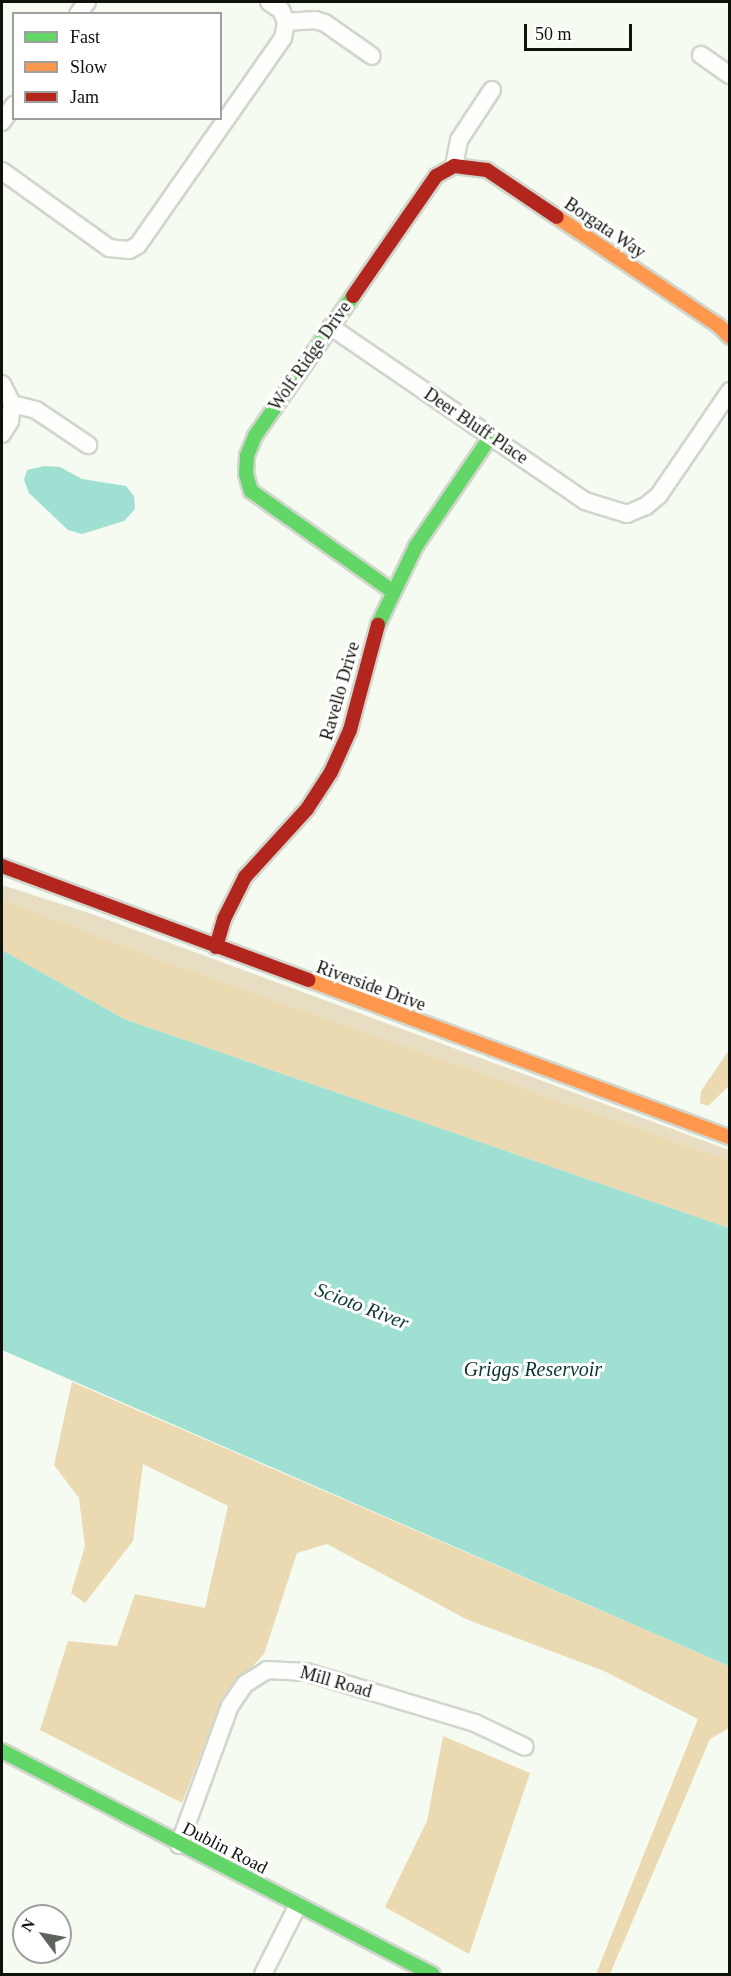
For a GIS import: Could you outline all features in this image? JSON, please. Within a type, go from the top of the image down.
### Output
[{"type":"street","points":[[2,171],[109,248],[129,250],[138,244],[283,38],[286,22],[281,10],[269,2]]},
{"type":"street","points":[[286,22],[315,20],[325,23],[372,56]]},
{"type":"street","points":[[701,55],[729,75]]},
{"type":"street","points":[[454,166],[459,140],[492,90]]},
{"type":"street","points":[[2,122],[12,108]]},
{"type":"street","name":"Wolf Ridge Drive","points":[[392,591],[265,504],[252,491],[246,474],[247,456],[255,436],[436,176],[454,166]]},
{"type":"street","name":"Borgata Way","points":[[454,166],[487,170],[718,325],[729,337]]},
{"type":"street","name":"Deer Bluff Place","points":[[331,327],[585,501],[627,514],[659,495],[729,391]]},
{"type":"street","points":[[2,384],[12,404],[10,421],[2,434]]},
{"type":"street","points":[[12,404],[36,410],[88,445]]},
{"type":"street","name":"Ravello Drive","points":[[216,947],[224,919],[245,877],[307,809],[343,749],[371,644],[392,591],[416,546],[491,436]]},
{"type":"street","name":"Riverside Drive","points":[[2,866],[729,1137]]},
{"type":"street","name":"Mill Road","points":[[179,1845],[230,1706],[244,1684],[267,1670],[306,1672],[475,1723],[525,1747]]},
{"type":"street","name":"Dublin Road","points":[[2,1751],[179,1845],[434,1974]]},
{"type":"street","points":[[263,1974],[298,1905]]},
{"type":"shaded area","points":[[2,885],[89,913],[729,1150],[729,1160],[175,965],[2,899]]},
{"type":"shaded area","points":[[2,899],[175,965],[729,1160],[729,1228],[124,1019],[2,950]]},
{"type":"shaded area","points":[[729,1050],[729,1086],[708,1106],[700,1103],[701,1091]]},
{"type":"shaded area","points":[[72,1382],[729,1666],[729,1728],[710,1739],[610,1974],[596,1974],[698,1719],[604,1671],[466,1619],[327,1544],[297,1553],[264,1654],[222,1700],[182,1803],[40,1730],[68,1641],[117,1646],[135,1594],[205,1608],[228,1506],[143,1464],[133,1541],[85,1603],[71,1593],[85,1546],[79,1498],[54,1465]]},
{"type":"shaded area","points":[[443,1736],[530,1773],[469,1954],[385,1907],[427,1821]]},
{"type":"water","points":[[44,466],[60,467],[82,479],[126,486],[134,496],[135,509],[124,521],[82,534],[68,530],[29,493],[24,480],[27,470]]},
{"type":"water","name":"Griggs Reservoir","points":[[2,950],[124,1019],[729,1228],[729,1666],[2,1350]]},
{"type":"traffic: fast","points":[[353,296],[255,436],[247,456],[246,474],[251,491],[392,591]]},
{"type":"traffic: fast","points":[[378,625],[416,546],[491,436]]},
{"type":"traffic: fast","points":[[2,1751],[433,1974]]},
{"type":"traffic: slow","points":[[557,217],[718,325],[730,337]]},
{"type":"traffic: slow","points":[[309,980],[730,1137]]},
{"type":"traffic: jam","points":[[353,296],[436,176],[454,166],[487,170],[557,217]]},
{"type":"traffic: jam","points":[[216,947],[224,919],[245,877],[307,809],[331,772],[350,730],[378,625]]},
{"type":"traffic: jam","points":[[2,866],[309,980]]},
{"type":"water label","name":"Scioto River","points":[[362,1306]]}]
